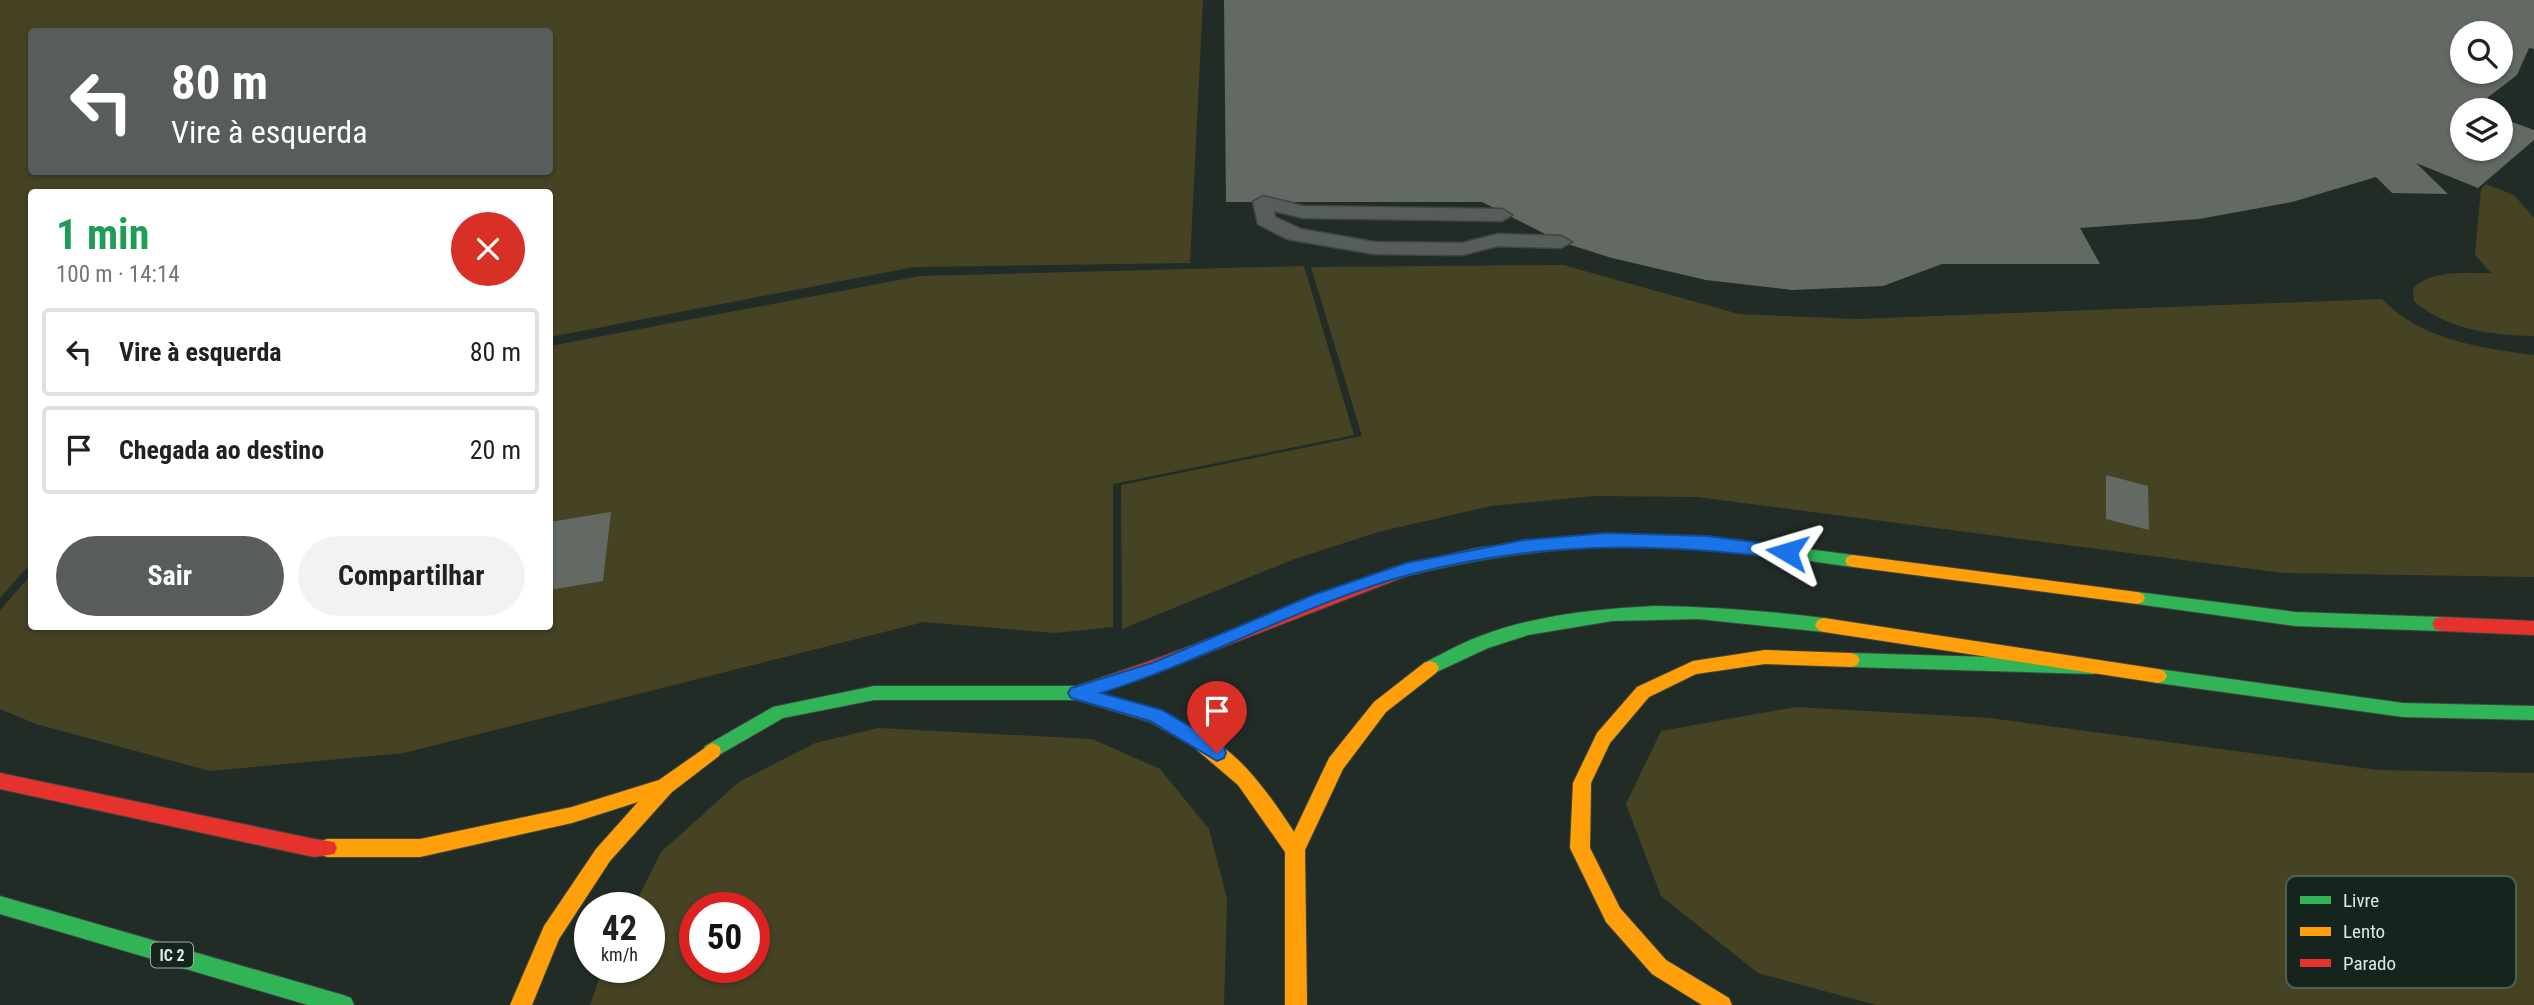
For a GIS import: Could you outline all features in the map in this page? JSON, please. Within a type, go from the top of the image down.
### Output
[{"type":"main road","points":[[1077,693],[1157,668],[1319,600],[1406,569],[1524,546],[1606,539],[1707,542],[2295,619],[2534,628]]},
{"type":"main road","points":[[1296,1005],[1295,850],[1336,764],[1380,707],[1423,671],[1489,640],[1584,617],[1663,613],[1792,620],[2093,667],[2403,710],[2534,713]]},
{"type":"main road","points":[[1721,1005],[1659,967],[1650,957],[1613,915],[1580,848],[1582,783],[1603,738],[1643,692],[1693,667],[1765,657],[2093,667]]},
{"type":"main road","points":[[521,1005],[551,933],[603,855],[665,786],[719,746],[779,712],[874,693],[1077,693],[1156,716],[1217,753],[1259,794],[1295,850]]},
{"type":"main road","points":[[0,781],[314,848],[420,848],[572,815],[665,786]]},
{"type":"main road","name":"IC 2","points":[[0,905],[343,1005]]},
{"type":"lane","points":[[1502,215],[1303,212],[1263,202],[1265,219],[1295,234],[1374,248],[1462,249],[1498,240],[1561,242]]},
{"type":"shaded area","points":[[0,0],[1203,0],[1190,263],[914,267],[553,336],[553,189],[28,189],[28,566],[0,598]]},
{"type":"shaded area","points":[[2486,184],[2514,195],[2534,218],[2534,336],[2486,332],[2455,325],[2440,319],[2414,301],[2413,288],[2431,278],[2450,274],[2491,273],[2475,255],[2481,189]]},
{"type":"shaded area","points":[[1563,265],[1739,314],[1857,319],[2382,299],[2415,324],[2452,340],[2534,355],[2534,577],[2283,573],[1697,497],[1594,496],[1491,506],[1378,532],[1292,560],[1122,629],[1121,485],[1362,436],[1311,267]]},
{"type":"shaded area","points":[[1304,266],[1354,435],[1113,484],[1113,627],[1055,633],[924,622],[404,753],[210,771],[36,724],[0,709],[0,610],[28,578],[28,630],[553,630],[553,345],[920,276]]},
{"type":"shaded area","points":[[1796,707],[1990,718],[2378,770],[2534,773],[2534,1005],[1876,1005],[1758,973],[1661,896],[1626,804],[1661,731]]},
{"type":"shaded area","points":[[878,728],[1092,739],[1160,769],[1209,829],[1227,899],[1224,1005],[590,1005],[598,983],[665,983],[665,892],[641,892],[661,852],[739,782],[815,743]]},
{"type":"building","points":[[1224,0],[2534,0],[2534,49],[2529,48],[2513,78],[2513,21],[2450,21],[2450,84],[2505,84],[2487,98],[2450,98],[2450,161],[2510,161],[2478,188],[2416,163],[2448,194],[2392,193],[2376,177],[2292,202],[2199,219],[2080,228],[2100,264],[1942,264],[1883,286],[1792,290],[1706,280],[1612,258],[1561,242],[1482,202],[1226,202]]},
{"type":"building","points":[[2513,122],[2534,130],[2534,140],[2513,158]]},
{"type":"building","points":[[2106,475],[2148,486],[2149,530],[2106,519]]},
{"type":"building","points":[[611,512],[603,581],[553,589],[553,522]]},
{"type":"traffic: fast","points":[[1403,571],[1440,561],[1515,548],[1629,540],[1723,543],[1853,561]]},
{"type":"traffic: fast","points":[[2137,598],[2295,619],[2441,624]]},
{"type":"traffic: fast","points":[[1430,668],[1482,643],[1528,628],[1612,615],[1742,615],[1824,625]]},
{"type":"traffic: fast","points":[[1851,660],[2093,667]]},
{"type":"traffic: fast","points":[[2158,676],[2403,710],[2534,713]]},
{"type":"traffic: fast","points":[[712,751],[779,712],[874,693],[1077,693],[1156,716],[1204,745]]},
{"type":"traffic: fast","points":[[0,905],[343,1005]]},
{"type":"traffic: slow","points":[[1853,561],[2137,598]]},
{"type":"traffic: slow","points":[[1824,625],[2158,676]]},
{"type":"traffic: slow","points":[[1721,1005],[1659,967],[1613,915],[1580,848],[1582,783],[1603,738],[1643,692],[1693,668],[1765,657],[1851,660]]},
{"type":"traffic: slow","points":[[1296,1005],[1295,850],[1336,764],[1380,707],[1430,668]]},
{"type":"traffic: slow","points":[[1204,745],[1232,766],[1244,779],[1266,806],[1295,850]]},
{"type":"traffic: slow","points":[[521,1005],[551,933],[603,855],[665,786],[712,751]]},
{"type":"traffic: slow","points":[[327,848],[420,848],[572,815],[665,786]]},
{"type":"traffic: jam","points":[[1077,693],[1159,665],[1403,571]]},
{"type":"traffic: jam","points":[[2441,624],[2534,628]]},
{"type":"traffic: jam","points":[[0,781],[314,848],[327,848]]},
{"type":"route","points":[[1217,753],[1156,716],[1077,693],[1157,668],[1319,600],[1406,569],[1524,546],[1606,539],[1707,542],[1787,552]]}]
